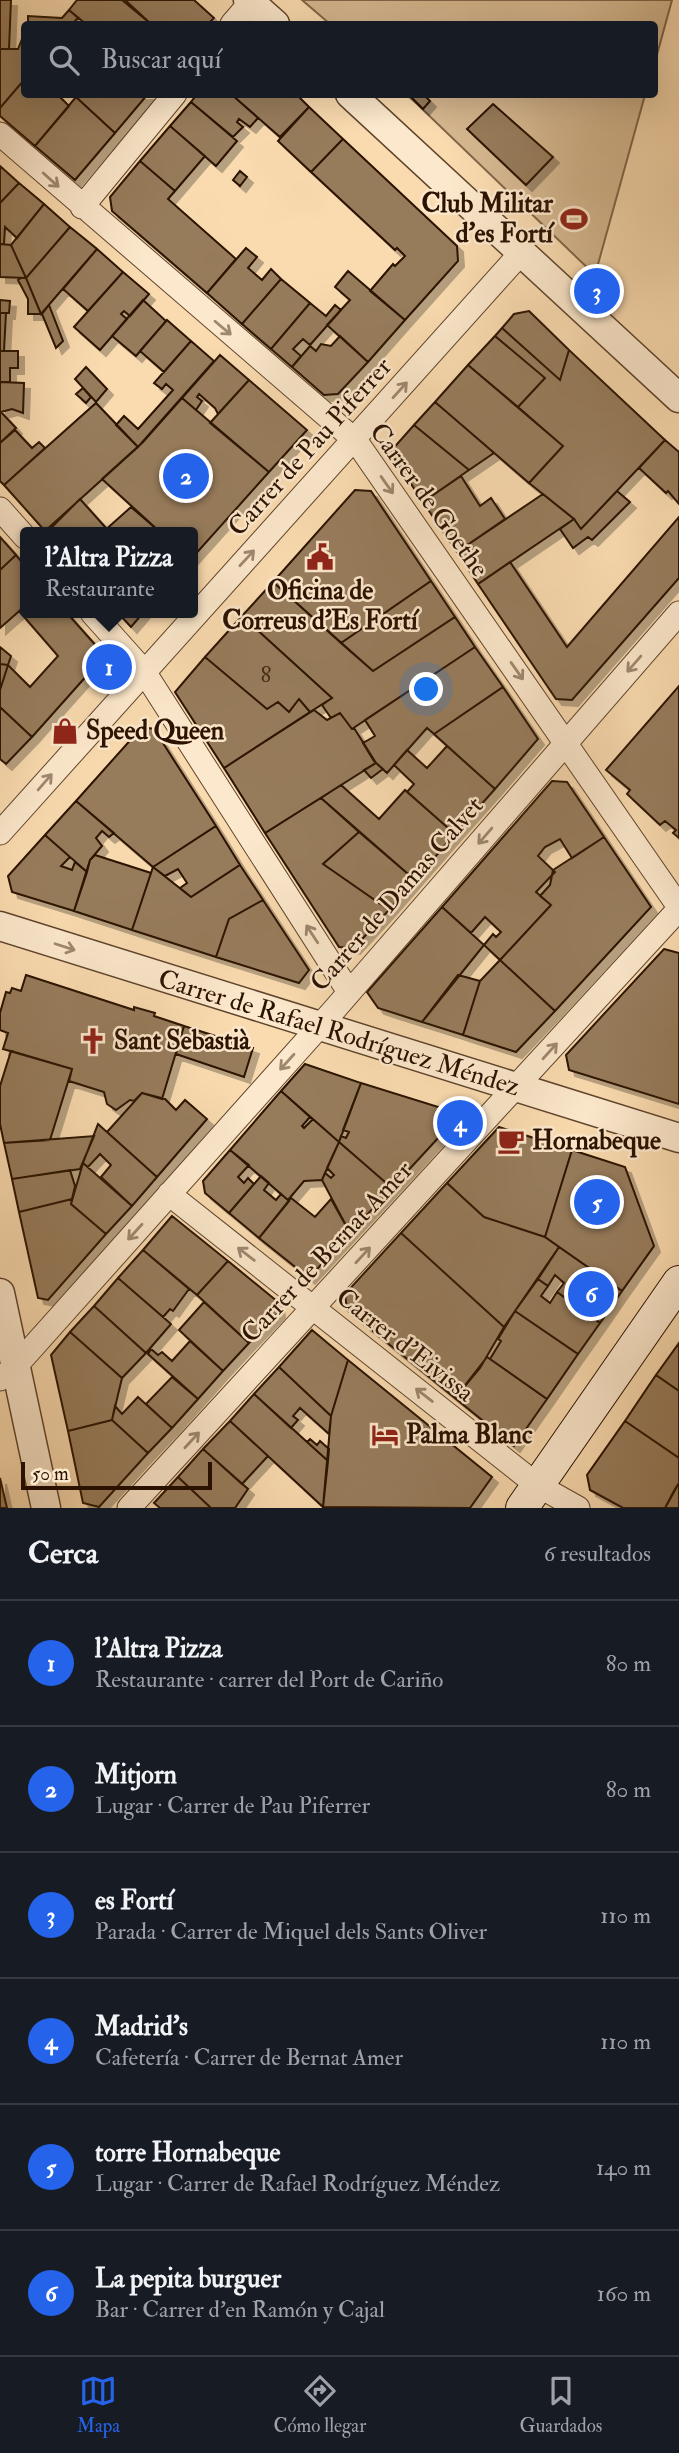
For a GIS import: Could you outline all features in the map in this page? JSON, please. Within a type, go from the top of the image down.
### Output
[{"type":"main road","points":[[529,1500],[679,1282]]},
{"type":"street","points":[[234,21],[250,1],[272,21]]},
{"type":"street","points":[[82,208],[172,98]]},
{"type":"street","points":[[353,98],[679,398]]},
{"type":"street","name":"Carrer de Goethe","points":[[0,134],[82,208],[356,440],[567,741],[679,908]]},
{"type":"street","name":"Carrer de Pau Piferrer","points":[[198,611],[356,440],[520,254]]},
{"type":"street","points":[[0,509],[20,531]]},
{"type":"street","name":"Carrer de Damas Calvet","points":[[7,1373],[349,992],[679,612]]},
{"type":"street","points":[[96,618],[143,670],[349,992]]},
{"type":"street","name":"Carrer de Pau Piferrer","points":[[0,833],[191,618]]},
{"type":"street","name":"Carrer de Bernat Amer","points":[[129,1508],[518,1088],[679,908]]},
{"type":"street","name":"Carrer de Rafael Rodríguez Méndez","points":[[0,926],[679,1138]]},
{"type":"street","name":"Carrer d'Eivissa","points":[[169,1194],[314,1308],[529,1500],[578,1508]]},
{"type":"street","points":[[0,1293],[7,1373],[46,1508]]},
{"type":"shaded area","points":[[302,0],[672,0],[658,51],[658,21],[326,21]]},
{"type":"shaded area","name":"Club Militar d'es Fortí","points":[[410,98],[644,98],[595,275]]},
{"type":"building","points":[[0,0],[11,0],[9,49],[0,49]]},
{"type":"building","points":[[77,0],[122,0],[147,21],[82,21],[69,10]]},
{"type":"building","points":[[125,0],[194,0],[214,18],[211,21],[148,21]]},
{"type":"building","points":[[69,10],[78,18],[75,21],[28,21],[28,16],[62,18]]},
{"type":"building","points":[[21,42],[21,84],[0,108],[0,49],[18,49]]},
{"type":"building","points":[[21,84],[21,98],[61,98],[69,106],[35,146],[0,116],[0,108]]},
{"type":"building","points":[[75,98],[115,133],[75,180],[35,146]]},
{"type":"building","points":[[77,98],[145,98],[115,133]]},
{"type":"building","points":[[194,98],[236,98],[258,118],[250,127],[239,119],[237,122],[243,127],[233,137],[191,102]]},
{"type":"building","points":[[236,98],[300,98],[309,107],[280,137]]},
{"type":"building","points":[[412,98],[427,98],[430,101],[423,109]]},
{"type":"building","points":[[191,102],[237,141],[216,166],[170,126]]},
{"type":"building","points":[[493,104],[553,157],[526,185],[467,129]]},
{"type":"building","points":[[309,107],[343,139],[311,172],[278,141]]},
{"type":"building","points":[[170,126],[205,156],[175,191],[140,161]]},
{"type":"building","points":[[343,139],[457,246],[458,261],[405,320],[370,291],[393,264],[395,266],[405,256],[397,248],[395,250],[311,172]]},
{"type":"building","points":[[140,161],[175,191],[168,199],[236,259],[207,293],[112,211],[110,197]]},
{"type":"building","points":[[0,166],[19,183],[0,203]]},
{"type":"building","points":[[240,171],[247,177],[240,186],[233,180]]},
{"type":"building","points":[[19,183],[44,204],[17,238],[5,227],[4,244],[0,244],[0,203]]},
{"type":"building","points":[[44,204],[70,227],[26,278],[11,245]]},
{"type":"building","points":[[70,227],[97,249],[41,314],[26,278]]},
{"type":"building","points":[[0,244],[11,245],[26,278],[0,277]]},
{"type":"building","points":[[246,248],[257,257],[248,268],[262,280],[271,269],[281,279],[242,324],[207,293]]},
{"type":"building","points":[[97,249],[123,272],[88,311],[63,289]]},
{"type":"building","points":[[348,271],[405,320],[368,362],[327,325],[350,300],[335,287]]},
{"type":"building","points":[[123,272],[149,294],[130,316],[124,311],[121,314],[127,319],[100,350],[74,327]]},
{"type":"building","points":[[26,278],[41,314],[28,314],[28,299],[18,280]]},
{"type":"building","points":[[281,279],[310,303],[271,349],[242,324]]},
{"type":"building","points":[[0,300],[10,301],[9,313],[0,313]]},
{"type":"building","points":[[143,300],[166,321],[136,356],[112,336]]},
{"type":"building","points":[[310,303],[326,316],[335,305],[341,310],[310,345],[303,339],[293,349],[301,356],[292,367],[271,349]]},
{"type":"building","points":[[49,305],[63,341],[56,348],[42,314]]},
{"type":"building","points":[[529,311],[569,350],[560,380],[502,328],[514,314]]},
{"type":"building","points":[[0,313],[6,313],[4,351],[0,351]]},
{"type":"building","points":[[167,320],[191,341],[164,372],[140,351]]},
{"type":"building","points":[[502,328],[560,380],[569,350],[665,440],[581,529],[574,519],[529,483],[563,446],[518,407],[545,378],[495,336]]},
{"type":"building","points":[[340,336],[368,362],[338,394],[324,395],[292,367],[310,346],[316,351],[321,344],[331,346]]},
{"type":"building","points":[[495,336],[545,378],[518,407],[468,365]]},
{"type":"building","points":[[191,341],[214,361],[138,447],[116,425],[124,416],[138,429],[173,390],[166,384],[162,389],[154,383]]},
{"type":"building","points":[[0,351],[18,351],[18,368],[10,368],[10,382],[0,382]]},
{"type":"building","points":[[220,355],[249,380],[218,414],[199,394],[197,397],[202,401],[196,410],[182,398]]},
{"type":"building","points":[[468,365],[563,446],[529,483],[435,402]]},
{"type":"building","points":[[86,367],[107,389],[96,402],[75,379]]},
{"type":"building","points":[[249,380],[307,430],[269,472],[210,423]]},
{"type":"building","points":[[0,382],[24,383],[23,413],[12,409],[1,412],[16,428],[0,443]]},
{"type":"building","points":[[83,388],[91,397],[86,403],[76,394]]},
{"type":"building","points":[[182,398],[269,472],[198,551],[198,527],[155,527],[102,479],[143,442]]},
{"type":"building","points":[[435,402],[494,453],[469,470],[414,425]]},
{"type":"building","points":[[96,403],[138,447],[49,527],[41,527],[4,485]]},
{"type":"building","points":[[414,425],[469,470],[423,502],[390,452]]},
{"type":"building","points":[[15,430],[32,448],[39,442],[45,448],[4,485],[0,481],[0,443]]},
{"type":"building","points":[[665,440],[679,452],[679,504],[668,491],[666,493],[639,468]]},
{"type":"building","points":[[461,476],[480,506],[491,498],[505,519],[457,552],[423,502]]},
{"type":"building","points":[[355,490],[371,491],[431,581],[341,643],[273,582]]},
{"type":"building","points":[[617,491],[630,502],[592,540],[588,537],[573,548],[560,529],[574,519],[581,529]]},
{"type":"building","points":[[543,494],[574,519],[478,584],[457,552]]},
{"type":"building","points":[[80,499],[105,527],[52,527]]},
{"type":"building","points":[[131,507],[154,527],[109,527]]},
{"type":"building","points":[[679,517],[679,578],[572,700],[556,699],[478,584],[510,562],[567,647]]},
{"type":"building","points":[[0,537],[16,555],[0,570]]},
{"type":"building","points":[[16,555],[20,560],[20,610],[0,628],[0,570]]},
{"type":"building","points":[[431,581],[455,617],[373,671],[341,643]]},
{"type":"building","points":[[273,582],[373,671],[455,617],[475,647],[352,729],[340,713],[331,718],[322,705],[332,698],[242,616]]},
{"type":"building","points":[[242,616],[332,698],[310,712],[299,699],[289,712],[278,702],[267,709],[205,657]]},
{"type":"building","points":[[25,618],[71,618],[98,648],[98,663],[32,737],[0,707],[0,690],[8,665],[30,687],[58,656]]},
{"type":"building","points":[[123,618],[139,618],[131,627]]},
{"type":"building","points":[[0,647],[11,656],[8,665],[0,664]]},
{"type":"building","points":[[475,647],[503,687],[434,734],[427,728],[387,773],[374,761],[363,743],[375,736],[365,720]]},
{"type":"building","points":[[205,657],[267,709],[278,702],[289,712],[299,699],[310,712],[224,768],[175,692]]},
{"type":"building","points":[[0,664],[8,665],[0,690]]},
{"type":"building","points":[[679,686],[679,838],[673,833],[676,830],[665,821],[660,825],[627,794],[630,790],[606,770]]},
{"type":"building","points":[[503,687],[538,739],[495,789],[434,734]]},
{"type":"building","points":[[0,707],[32,737],[6,764],[0,759]]},
{"type":"building","points":[[314,710],[327,720],[340,713],[352,729],[354,728],[376,763],[265,833],[224,768]]},
{"type":"building","points":[[142,727],[154,729],[216,826],[153,867],[76,801]]},
{"type":"building","points":[[447,746],[495,789],[455,834],[407,792],[414,784],[394,765],[407,750],[427,768]]},
{"type":"building","points":[[376,763],[383,769],[371,778],[364,770]]},
{"type":"building","points":[[552,781],[567,782],[604,837],[572,858],[560,839],[545,847],[538,856],[555,872],[536,892],[551,905],[500,960],[484,945],[493,934],[496,937],[501,932],[485,917],[471,933],[442,907]]},
{"type":"building","points":[[341,785],[379,819],[405,790],[455,834],[415,880],[321,798]]},
{"type":"building","points":[[321,798],[359,832],[323,864],[389,910],[354,948],[339,947],[265,833]]},
{"type":"building","points":[[76,801],[114,833],[109,837],[102,831],[96,838],[102,846],[90,860],[87,872],[45,835]]},
{"type":"building","points":[[216,826],[240,865],[191,897],[180,888],[187,883],[178,869],[165,876],[153,867]]},
{"type":"building","points":[[359,832],[415,880],[389,910],[323,864]]},
{"type":"building","points":[[45,835],[70,857],[61,866],[72,870],[75,862],[87,872],[74,911],[12,892],[8,876]]},
{"type":"building","points":[[604,837],[651,907],[555,1011],[500,960],[551,905],[540,896],[550,885],[553,870]]},
{"type":"building","points":[[95,855],[151,873],[132,930],[74,911],[90,860]]},
{"type":"building","points":[[240,865],[263,900],[229,919],[216,957],[132,930],[153,867],[191,897]]},
{"type":"building","points":[[263,900],[309,970],[299,983],[216,957],[229,919]]},
{"type":"building","points":[[442,907],[484,945],[422,1022],[378,1008],[367,992]]},
{"type":"building","points":[[664,949],[679,953],[679,1104],[569,1070],[566,1055]]},
{"type":"building","points":[[500,960],[555,1011],[516,1052],[463,1035],[480,981]]},
{"type":"building","name":"Sant Sebastià","points":[[26,975],[134,1010],[134,1007],[155,1013],[154,1016],[184,1026],[162,1099],[142,1093],[134,1101],[130,1100],[116,1110],[107,1104],[104,1092],[69,1081],[72,1069],[3,1049],[8,1033],[0,1030],[0,1013],[6,992],[10,993],[12,988],[21,991]]},
{"type":"building","points":[[458,975],[480,981],[463,1035],[422,1022]]},
{"type":"building","points":[[184,1026],[253,1048],[244,1077],[176,1054]]},
{"type":"building","points":[[11,1051],[72,1069],[50,1140],[4,1143],[0,1124],[0,1086]]},
{"type":"building","points":[[305,1064],[361,1083],[339,1142],[281,1091]]},
{"type":"building","points":[[361,1083],[448,1110],[452,1123],[392,1188],[339,1142],[341,1136],[346,1138],[349,1132],[343,1130]]},
{"type":"building","points":[[281,1091],[310,1117],[302,1126],[304,1128],[313,1119],[339,1142],[322,1180],[304,1181],[288,1200],[230,1150]]},
{"type":"building","points":[[142,1093],[165,1099],[176,1110],[185,1100],[207,1119],[157,1177],[107,1132]]},
{"type":"building","points":[[98,1124],[157,1177],[132,1206],[101,1177],[111,1165],[100,1154],[88,1167],[83,1163]]},
{"type":"building","points":[[499,1127],[572,1150],[545,1237],[484,1217],[447,1183]]},
{"type":"building","points":[[94,1136],[80,1169],[12,1179],[4,1143]]},
{"type":"building","points":[[339,1142],[392,1188],[350,1233],[322,1180],[325,1173],[331,1178],[334,1175],[327,1168]]},
{"type":"building","points":[[230,1150],[249,1165],[238,1177],[244,1183],[248,1178],[254,1184],[229,1213],[205,1193],[203,1181]]},
{"type":"building","points":[[572,1150],[625,1167],[654,1246],[622,1291],[545,1237]]},
{"type":"building","points":[[83,1163],[132,1206],[106,1234],[71,1204]]},
{"type":"building","points":[[70,1170],[75,1186],[72,1199],[19,1212],[12,1179]]},
{"type":"building","points":[[261,1176],[269,1183],[264,1190],[276,1200],[281,1194],[289,1201],[259,1238],[229,1213]]},
{"type":"building","points":[[447,1183],[484,1217],[545,1237],[559,1247],[504,1327],[401,1233]]},
{"type":"building","points":[[291,1198],[315,1217],[331,1199],[350,1233],[309,1278],[259,1238]]},
{"type":"building","points":[[72,1199],[71,1204],[106,1234],[48,1300],[38,1298],[19,1212]]},
{"type":"building","points":[[172,1216],[228,1261],[197,1295],[143,1250]]},
{"type":"building","points":[[401,1233],[504,1327],[480,1368],[455,1398],[347,1310],[345,1294]]},
{"type":"building","points":[[559,1247],[622,1291],[600,1323],[557,1292],[564,1283],[555,1275],[548,1286],[538,1279]]},
{"type":"building","points":[[143,1250],[189,1289],[173,1311],[170,1309],[163,1317],[118,1278]]},
{"type":"building","points":[[228,1261],[278,1302],[279,1312],[249,1343],[197,1295]]},
{"type":"building","points":[[118,1278],[171,1324],[146,1353],[94,1306]]},
{"type":"building","points":[[538,1279],[548,1286],[541,1296],[550,1303],[557,1292],[600,1323],[578,1354],[515,1311]]},
{"type":"building","points":[[204,1302],[249,1343],[223,1371],[179,1330]]},
{"type":"building","points":[[94,1306],[146,1353],[122,1378],[70,1332]]},
{"type":"building","points":[[515,1311],[578,1354],[547,1399],[490,1359],[501,1341],[498,1339]]},
{"type":"building","points":[[312,1330],[348,1360],[331,1416],[279,1367]]},
{"type":"building","points":[[70,1332],[122,1378],[112,1420],[68,1431],[51,1355]]},
{"type":"building","points":[[190,1341],[223,1371],[198,1399],[148,1354],[151,1349],[158,1355],[162,1352],[172,1361]]},
{"type":"building","points":[[679,1343],[679,1391],[656,1375]]},
{"type":"building","points":[[487,1357],[547,1399],[514,1446],[455,1398]]},
{"type":"building","name":"Palma Blanc","points":[[348,1360],[492,1477],[470,1508],[323,1507],[331,1416]]},
{"type":"building","points":[[279,1367],[331,1416],[329,1434],[300,1408],[293,1416],[298,1420],[291,1428],[254,1394]]},
{"type":"building","points":[[656,1375],[679,1391],[679,1458],[625,1421]]},
{"type":"building","points":[[172,1377],[198,1399],[172,1428],[146,1404]]},
{"type":"building","points":[[254,1394],[328,1461],[323,1507],[230,1421]]},
{"type":"building","points":[[138,1397],[172,1428],[148,1453],[112,1420],[115,1406],[122,1414]]},
{"type":"building","points":[[112,1420],[148,1453],[99,1507],[83,1503],[68,1431]]},
{"type":"building","points":[[230,1421],[268,1456],[242,1484],[203,1449]]},
{"type":"building","points":[[625,1421],[679,1458],[679,1483],[665,1508],[623,1508],[590,1490],[587,1475]]},
{"type":"building","points":[[310,1439],[317,1445],[320,1441],[329,1449],[328,1461],[307,1442]]},
{"type":"building","points":[[203,1449],[248,1489],[235,1508],[211,1508],[178,1477]]},
{"type":"building","points":[[178,1477],[211,1508],[160,1508],[154,1503]]},
{"type":"building","points":[[0,1478],[7,1508],[0,1508]]},
{"type":"building","points":[[679,1483],[679,1508],[665,1508],[675,1489]]},
{"type":"place","name":"Club Militar d'es Fortí","points":[[574,219]]},
{"type":"place","name":"es Fortí","points":[[597,291]]},
{"type":"place","name":"Mitjorn","points":[[186,476]]},
{"type":"place","name":"Oficina de Correus d'Es Fortí","points":[[320,557]]},
{"type":"place","name":"l'Altra Pizza","points":[[109,667]]},
{"type":"place","name":"Speed Queen","points":[[65,731]]},
{"type":"place","name":"Sant Sebastià","points":[[93,1041]]},
{"type":"place","name":"Madrid's","points":[[460,1123]]},
{"type":"place","name":"Hornabeque","points":[[511,1141]]},
{"type":"place","name":"torre Hornabeque","points":[[597,1202]]},
{"type":"place","name":"La pepita burguer","points":[[591,1294]]},
{"type":"place","name":"Palma Blanc","points":[[385,1435]]}]
